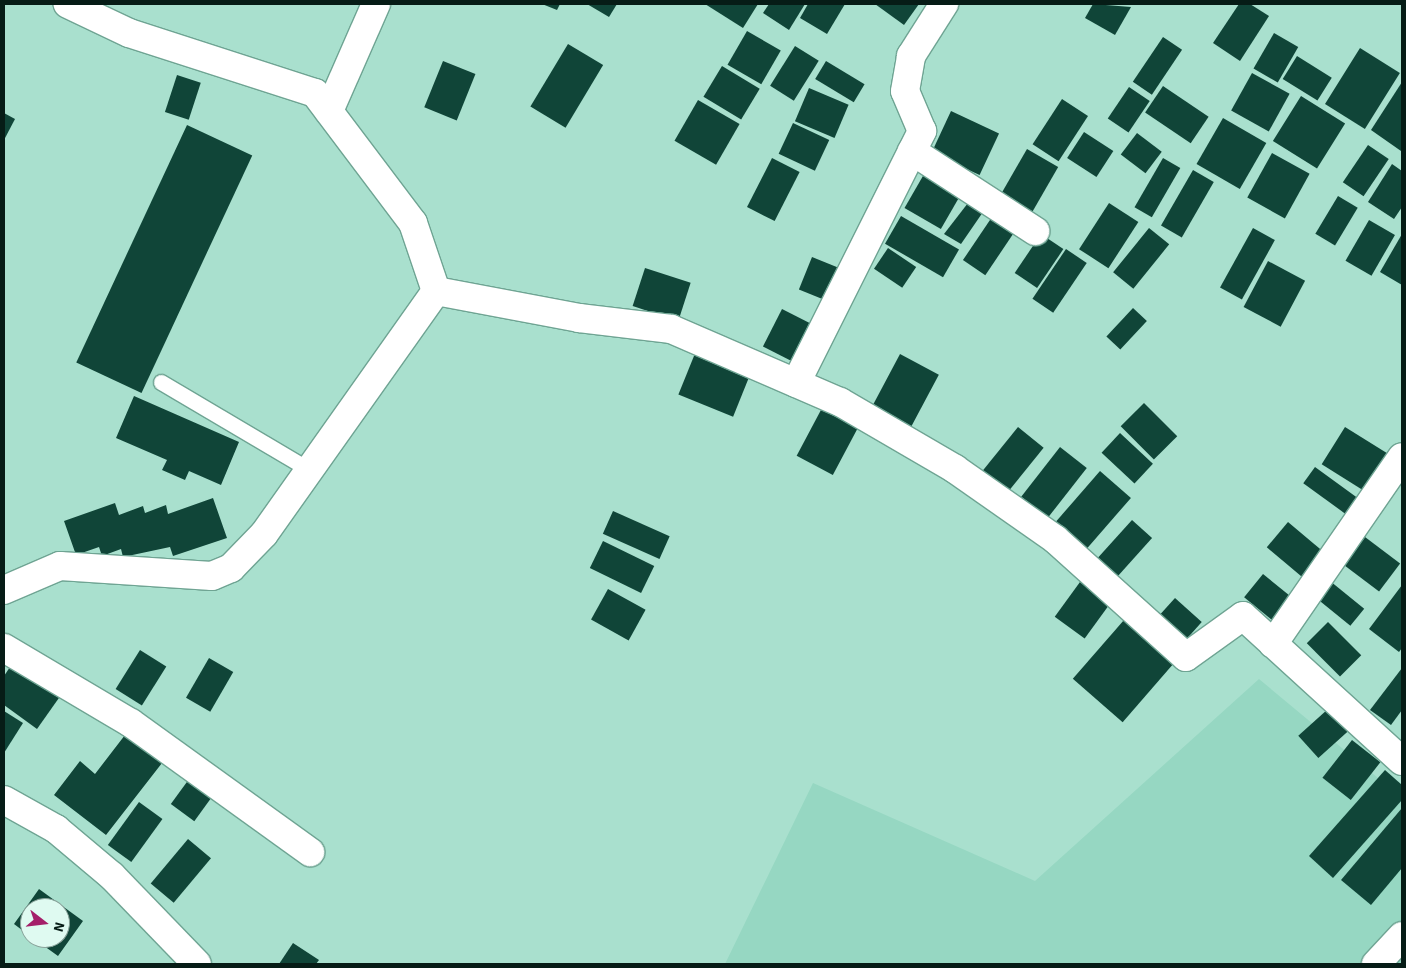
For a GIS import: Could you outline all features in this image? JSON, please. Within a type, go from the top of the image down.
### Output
[{"type":"street","points":[[68,4],[129,33],[315,93],[413,223],[436,291]]},
{"type":"street","points":[[329,111],[376,4]]},
{"type":"street","points":[[796,383],[922,131],[905,91],[911,56],[944,4]]},
{"type":"street","points":[[912,151],[1035,231]]},
{"type":"street","points":[[436,291],[579,318],[671,330],[840,402],[955,469],[1054,539],[1186,656],[1243,616],[1402,761]]},
{"type":"street","points":[[4,590],[60,566],[212,576],[231,568],[264,534],[436,291]]},
{"type":"street","points":[[1273,644],[1402,457]]},
{"type":"street","points":[[4,648],[131,723],[310,852]]},
{"type":"street","points":[[4,800],[56,829],[112,876],[197,964]]},
{"type":"street","points":[[1376,964],[1402,936]]},
{"type":"lane","points":[[161,382],[310,470]]},
{"type":"shaded area","points":[[1259,679],[1402,798],[1402,964],[725,964],[813,783],[1035,881]]},
{"type":"building","points":[[542,4],[560,4],[557,10]]},
{"type":"building","points":[[587,4],[617,4],[609,17]]},
{"type":"building","points":[[705,4],[758,4],[743,28]]},
{"type":"building","points":[[769,4],[805,4],[789,30],[763,13]]},
{"type":"building","points":[[808,4],[845,4],[827,34],[800,18]]},
{"type":"building","points":[[875,4],[919,4],[904,25]]},
{"type":"building","points":[[1093,4],[1131,7],[1115,35],[1085,18]]},
{"type":"building","points":[[1239,4],[1250,4],[1269,16],[1240,61],[1213,43]]},
{"type":"building","points":[[747,31],[781,50],[761,84],[728,65]]},
{"type":"building","points":[[1274,33],[1298,47],[1278,83],[1254,69]]},
{"type":"building","points":[[1163,37],[1182,50],[1152,95],[1133,82]]},
{"type":"building","points":[[568,44],[603,65],[566,128],[530,107]]},
{"type":"building","points":[[795,46],[819,61],[794,101],[770,86]]},
{"type":"building","points":[[1360,48],[1400,73],[1365,129],[1325,104]]},
{"type":"building","points":[[1297,56],[1332,78],[1317,101],[1283,79]]},
{"type":"building","points":[[443,61],[475,74],[457,120],[424,107]]},
{"type":"building","points":[[826,61],[865,84],[854,102],[815,79]]},
{"type":"building","points":[[722,66],[760,89],[741,120],[703,97]]},
{"type":"building","points":[[1252,73],[1290,94],[1269,131],[1231,111]]},
{"type":"building","points":[[177,75],[201,83],[189,120],[165,112]]},
{"type":"building","points":[[1402,82],[1402,149],[1401,151],[1371,130]]},
{"type":"building","points":[[1163,86],[1209,117],[1191,143],[1145,113]]},
{"type":"building","points":[[1129,87],[1150,101],[1128,132],[1108,119]]},
{"type":"building","points":[[809,88],[849,105],[835,138],[795,121]]},
{"type":"building","points":[[1301,96],[1345,124],[1317,169],[1273,141]]},
{"type":"building","points":[[1062,99],[1088,116],[1059,161],[1033,144]]},
{"type":"building","points":[[698,100],[740,124],[716,165],[674,141]]},
{"type":"building","points":[[951,111],[999,133],[980,175],[932,153]]},
{"type":"building","points":[[4,113],[15,119],[4,140]]},
{"type":"building","points":[[1223,118],[1266,143],[1240,189],[1196,164]]},
{"type":"building","points":[[793,123],[829,140],[815,171],[779,154]]},
{"type":"building","points":[[187,125],[252,155],[142,393],[76,362]]},
{"type":"building","points":[[1084,132],[1113,151],[1096,177],[1067,158]]},
{"type":"building","points":[[1137,133],[1162,152],[1146,173],[1121,155]]},
{"type":"building","points":[[1368,145],[1389,159],[1364,196],[1343,182]]},
{"type":"building","points":[[1027,149],[1058,167],[1032,213],[1000,195]]},
{"type":"building","points":[[1272,153],[1310,174],[1285,218],[1247,198]]},
{"type":"building","points":[[772,158],[800,172],[775,221],[747,207]]},
{"type":"building","points":[[1163,158],[1180,168],[1152,217],[1134,207]]},
{"type":"building","points":[[1392,164],[1402,171],[1402,207],[1394,219],[1368,202]]},
{"type":"building","points":[[927,169],[963,190],[941,229],[904,208]]},
{"type":"building","points":[[1193,170],[1214,182],[1182,237],[1161,225]]},
{"type":"building","points":[[1338,196],[1358,208],[1335,246],[1315,234]]},
{"type":"building","points":[[968,203],[983,212],[961,244],[944,234]]},
{"type":"building","points":[[1109,203],[1138,222],[1108,268],[1079,249]]},
{"type":"building","points":[[901,216],[959,250],[943,277],[885,244]]},
{"type":"building","points":[[992,217],[1014,232],[985,275],[963,260]]},
{"type":"building","points":[[1369,220],[1395,235],[1371,276],[1346,261]]},
{"type":"building","points":[[1149,228],[1169,244],[1133,289],[1113,272]]},
{"type":"building","points":[[1253,228],[1275,240],[1242,300],[1220,287]]},
{"type":"building","points":[[1041,234],[1063,249],[1037,288],[1015,273]]},
{"type":"building","points":[[1402,234],[1402,285],[1380,272]]},
{"type":"building","points":[[888,248],[916,267],[902,288],[874,269]]},
{"type":"building","points":[[1066,249],[1087,263],[1053,313],[1032,299]]},
{"type":"building","points":[[812,257],[847,271],[834,304],[799,289]]},
{"type":"building","points":[[1268,261],[1305,281],[1281,327],[1244,307]]},
{"type":"building","points":[[645,268],[691,283],[678,321],[633,306]]},
{"type":"building","points":[[1133,308],[1147,321],[1120,349],[1106,337]]},
{"type":"building","points":[[782,309],[819,328],[800,365],[763,346]]},
{"type":"building","points":[[696,351],[751,373],[733,417],[678,395]]},
{"type":"building","points":[[900,354],[939,375],[908,432],[869,411]]},
{"type":"building","points":[[134,396],[239,442],[221,485],[189,471],[185,480],[162,470],[167,460],[116,438]]},
{"type":"building","points":[[1144,403],[1177,436],[1154,460],[1121,426]]},
{"type":"building","points":[[822,408],[858,427],[833,475],[797,456]]},
{"type":"building","points":[[1018,427],[1044,448],[1005,495],[980,474]]},
{"type":"building","points":[[1345,427],[1391,456],[1367,493],[1322,464]]},
{"type":"building","points":[[1120,433],[1153,464],[1134,483],[1102,453]]},
{"type":"building","points":[[1060,447],[1087,468],[1048,518],[1021,497]]},
{"type":"building","points":[[1315,467],[1359,499],[1347,515],[1303,483]]},
{"type":"building","points":[[1100,471],[1131,498],[1087,548],[1056,522]]},
{"type":"building","points":[[213,498],[227,538],[173,556],[170,547],[123,557],[121,549],[102,556],[99,547],[76,555],[64,521],[115,503],[119,515],[143,506],[145,513],[166,505],[168,514]]},
{"type":"building","points":[[613,511],[670,536],[659,559],[603,534]]},
{"type":"building","points":[[1132,520],[1152,538],[1115,579],[1095,561]]},
{"type":"building","points":[[1288,522],[1328,555],[1307,581],[1267,547]]},
{"type":"building","points":[[1365,537],[1400,563],[1379,591],[1344,565]]},
{"type":"building","points":[[603,541],[654,566],[641,593],[590,568]]},
{"type":"building","points":[[1263,574],[1294,599],[1275,622],[1244,597]]},
{"type":"building","points":[[1330,581],[1364,609],[1350,626],[1316,598]]},
{"type":"building","points":[[1080,582],[1110,604],[1085,639],[1055,617]]},
{"type":"building","points":[[1402,585],[1402,648],[1399,652],[1369,629]]},
{"type":"building","points":[[608,589],[646,610],[629,640],[591,620]]},
{"type":"building","points":[[1175,598],[1202,622],[1183,643],[1156,619]]},
{"type":"building","points":[[1124,620],[1174,663],[1123,722],[1073,679]]},
{"type":"building","points":[[1328,622],[1361,655],[1340,676],[1307,643]]},
{"type":"building","points":[[140,650],[166,666],[142,705],[116,689]]},
{"type":"building","points":[[209,658],[233,672],[210,712],[186,698]]},
{"type":"building","points":[[14,661],[61,695],[37,729],[4,705],[4,676]]},
{"type":"building","points":[[1402,668],[1402,710],[1391,725],[1370,710]]},
{"type":"building","points":[[1328,709],[1348,731],[1318,758],[1298,736]]},
{"type":"building","points":[[4,711],[23,723],[4,753]]},
{"type":"building","points":[[125,735],[162,763],[106,835],[54,795],[80,761],[95,774]]},
{"type":"building","points":[[1352,740],[1380,762],[1351,800],[1322,778]]},
{"type":"building","points":[[1385,770],[1402,785],[1402,800],[1333,878],[1309,856]]},
{"type":"building","points":[[192,775],[215,792],[194,821],[171,804]]},
{"type":"building","points":[[139,802],[162,819],[131,862],[108,845]]},
{"type":"building","points":[[1402,808],[1402,868],[1371,905],[1341,880]]},
{"type":"building","points":[[188,839],[211,858],[174,903],[151,883]]},
{"type":"building","points":[[39,889],[51,898],[33,898]]},
{"type":"building","points":[[70,912],[83,921],[70,939]]},
{"type":"building","points":[[20,916],[20,928],[14,924]]},
{"type":"building","points":[[293,943],[319,960],[316,964],[279,964]]},
{"type":"building","points":[[47,948],[64,948],[58,956]]}]
